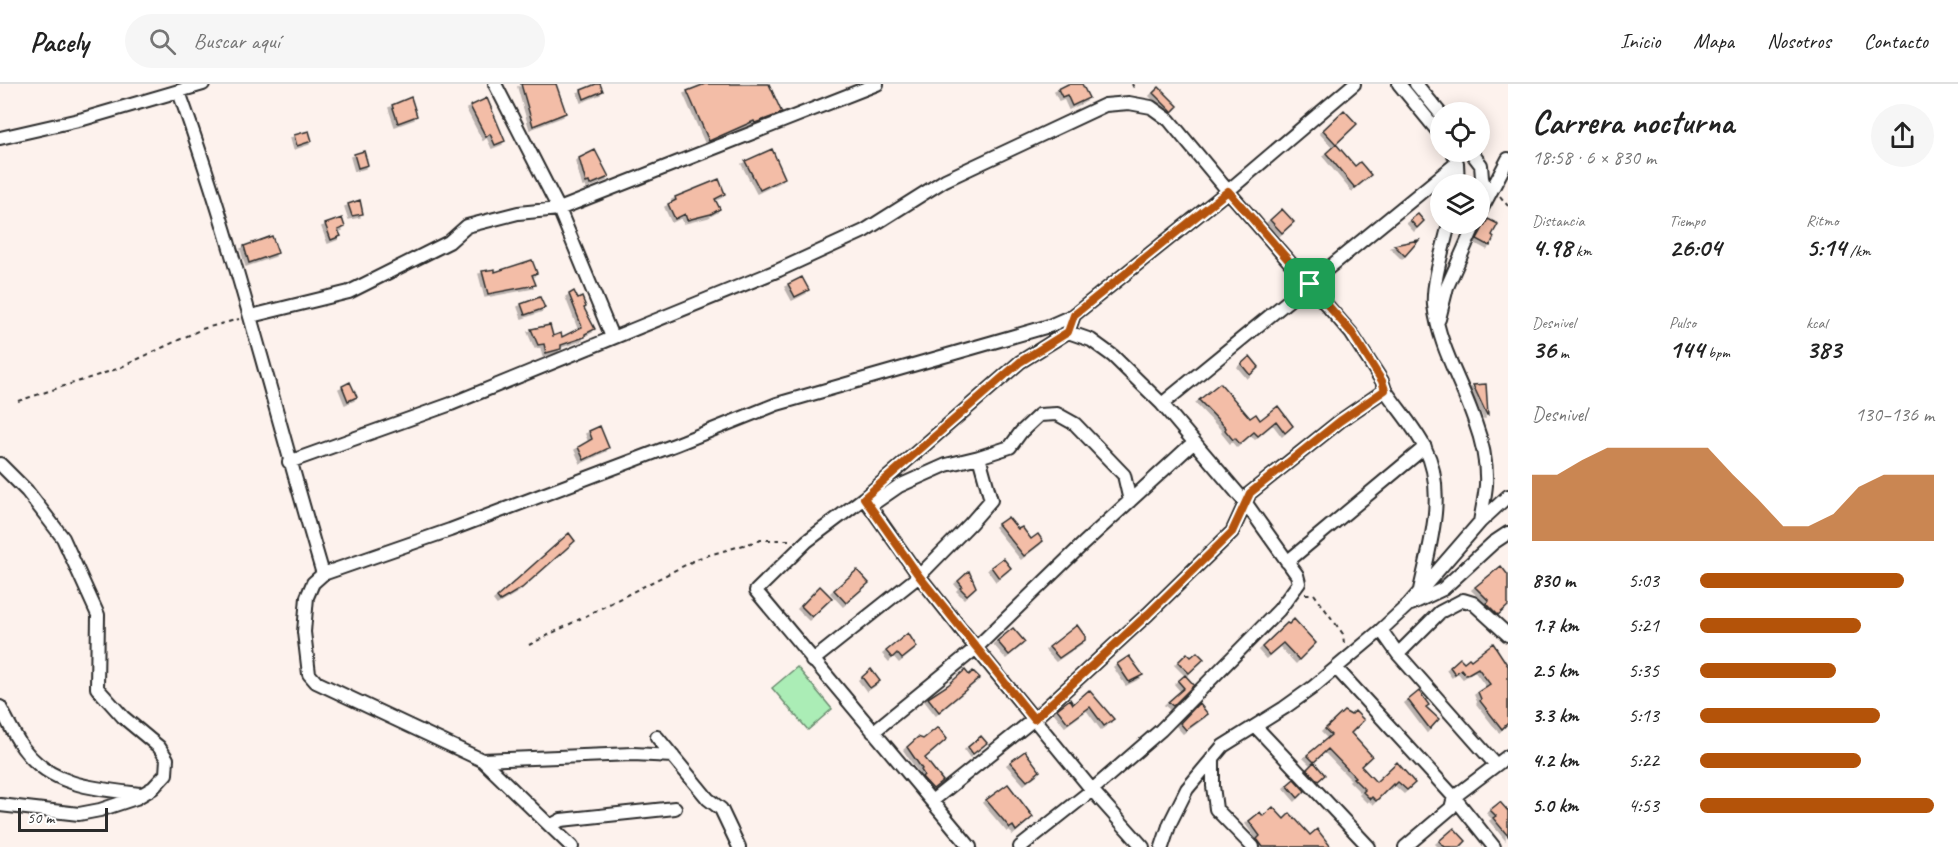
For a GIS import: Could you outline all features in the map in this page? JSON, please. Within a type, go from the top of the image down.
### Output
[{"type":"street","points":[[0,138],[83,119],[203,84]]},
{"type":"street","points":[[495,84],[559,209],[612,337]]},
{"type":"street","points":[[251,316],[349,292],[449,242],[467,226],[518,213],[559,209],[877,84]]},
{"type":"street","points":[[572,847],[482,760],[316,682],[309,674],[304,632],[307,597],[313,583],[323,574],[461,526],[777,404],[1049,326],[1074,315],[1228,191],[1354,84]]},
{"type":"street","points":[[1399,84],[1430,122]]},
{"type":"street","points":[[1416,84],[1431,102]]},
{"type":"street","points":[[179,92],[251,316],[289,462],[323,574]]},
{"type":"street","points":[[289,462],[451,404],[778,270],[864,231],[945,180],[1105,105],[1129,103],[1151,107],[1169,120],[1352,333],[1382,381],[1385,390],[1425,447],[1434,469],[1436,494],[1434,525],[1420,590]]},
{"type":"street","points":[[1490,193],[1508,159]]},
{"type":"street","points":[[1162,404],[1310,284],[1449,162]]},
{"type":"street","points":[[1447,234],[1438,269],[1434,303],[1439,334],[1446,356],[1475,421],[1483,453],[1486,483],[1480,522]]},
{"type":"street","points":[[1438,323],[1447,287],[1471,234]]},
{"type":"street","points":[[867,502],[1020,362],[1068,332],[1074,315]]},
{"type":"street","points":[[1020,847],[1092,790],[1161,729],[1286,602],[1299,583],[1297,575],[1245,502],[1162,404],[1113,356],[1091,340],[1068,332]]},
{"type":"street","points":[[932,801],[1034,719],[1148,614],[1232,532],[1250,493],[1340,421],[1385,390]]},
{"type":"street","points":[[970,847],[756,591],[807,541],[867,502],[946,465],[1010,447],[1021,432],[1039,415],[1057,414],[1075,424],[1124,474],[1130,501]]},
{"type":"street","points":[[873,732],[976,648],[1194,442]]},
{"type":"street","points":[[1287,562],[1425,447]]},
{"type":"street","points":[[813,661],[919,576],[991,500],[979,457]]},
{"type":"street","points":[[0,464],[27,491],[63,538],[98,615],[97,688],[123,717],[159,747],[167,759],[166,774],[153,788],[100,810],[79,814],[0,805]]},
{"type":"street","points":[[1162,847],[1170,823],[1187,789],[1223,746],[1312,688],[1381,630],[1409,604],[1480,522],[1508,496]]},
{"type":"street","points":[[867,502],[919,576],[976,648],[1092,790],[1143,847]]},
{"type":"street","points":[[1409,604],[1443,589],[1493,543],[1508,533]]},
{"type":"street","points":[[1398,654],[1440,612],[1463,600],[1473,603],[1508,635]]},
{"type":"street","points":[[1381,630],[1398,654],[1496,765]]},
{"type":"street","points":[[1341,665],[1454,796],[1494,847]]},
{"type":"street","points":[[0,707],[22,747],[47,772],[93,789],[143,794]]},
{"type":"street","points":[[1256,726],[1369,847]]},
{"type":"street","points":[[657,737],[708,799],[721,809],[739,847]]},
{"type":"street","points":[[482,760],[633,754],[673,756]]},
{"type":"street","points":[[1405,847],[1451,808],[1454,796],[1508,756]]},
{"type":"street","points":[[1213,757],[1216,809],[1253,847]]},
{"type":"street","points":[[550,826],[561,820],[675,808]]},
{"type":"path","points":[[18,401],[117,369],[202,330],[251,316]]},
{"type":"path","points":[[529,645],[699,558],[761,540],[807,541]]},
{"type":"path","points":[[1286,602],[1306,594],[1314,594],[1343,634],[1341,665]]},
{"type":"green space","points":[[797,667],[832,709],[808,730],[772,688]]},
{"type":"building","points":[[521,84],[556,84],[566,113],[533,126]]},
{"type":"building","points":[[600,84],[603,91],[584,99],[581,90]]},
{"type":"building","points":[[705,84],[769,84],[782,113],[755,123],[754,121],[709,141],[687,91]]},
{"type":"building","points":[[1068,84],[1082,84],[1089,98],[1072,106],[1067,95],[1062,97],[1058,89]]},
{"type":"building","points":[[1159,87],[1178,106],[1172,112],[1153,93]]},
{"type":"building","points":[[411,97],[417,116],[398,123],[392,105]]},
{"type":"building","points":[[487,98],[505,141],[495,145],[490,134],[486,137],[470,106]]},
{"type":"building","points":[[1344,110],[1357,124],[1336,144],[1323,130]]},
{"type":"building","points":[[309,131],[312,141],[297,146],[294,135]]},
{"type":"building","points":[[1336,144],[1355,166],[1360,162],[1371,175],[1355,188],[1326,153]]},
{"type":"building","points":[[772,149],[785,178],[760,190],[745,161]]},
{"type":"building","points":[[595,150],[609,177],[590,185],[589,182],[586,183],[579,158]]},
{"type":"building","points":[[364,151],[368,165],[358,168],[354,154]]},
{"type":"building","points":[[719,179],[725,194],[715,199],[720,209],[711,214],[687,220],[685,214],[675,219],[668,204],[676,200],[675,197]]},
{"type":"building","points":[[360,200],[363,214],[352,216],[348,204]]},
{"type":"building","points":[[1282,209],[1294,222],[1282,233],[1270,220]]},
{"type":"building","points":[[1418,214],[1424,221],[1417,228],[1410,220]]},
{"type":"building","points":[[342,218],[345,227],[338,230],[341,236],[331,240],[325,224]]},
{"type":"building","points":[[1490,220],[1498,224],[1492,235],[1494,237],[1490,246],[1477,239],[1480,234],[1490,234]]},
{"type":"building","points":[[272,236],[278,253],[249,263],[244,246]]},
{"type":"building","points":[[1419,240],[1405,256],[1394,245]]},
{"type":"building","points":[[532,260],[537,273],[532,275],[536,285],[488,294],[482,271],[495,269],[495,272]]},
{"type":"building","points":[[802,277],[809,290],[795,297],[788,284]]},
{"type":"building","points":[[574,291],[578,299],[582,297],[586,307],[584,308],[595,329],[585,334],[585,337],[561,345],[561,349],[546,353],[544,344],[538,345],[531,329],[550,325],[553,336],[561,333],[562,337],[582,327],[569,294]]},
{"type":"building","points":[[540,297],[545,308],[525,315],[521,304]]},
{"type":"building","points":[[1250,356],[1259,367],[1250,375],[1241,364]]},
{"type":"building","points":[[350,382],[357,397],[348,401],[342,386]]},
{"type":"building","points":[[1220,383],[1250,418],[1256,414],[1260,420],[1278,406],[1293,426],[1285,433],[1276,421],[1258,436],[1254,432],[1240,444],[1235,438],[1233,440],[1225,430],[1226,428],[1199,400]]},
{"type":"building","points":[[1486,384],[1488,415],[1473,385]]},
{"type":"building","points":[[600,426],[609,448],[584,460],[578,447],[592,439],[589,431]]},
{"type":"building","points":[[1008,517],[1018,529],[1022,527],[1031,539],[1038,534],[1043,541],[1024,556],[998,524]]},
{"type":"building","points":[[569,533],[575,541],[522,588],[500,601],[497,597]]},
{"type":"building","points":[[1003,558],[1011,568],[999,578],[991,567]]},
{"type":"building","points":[[1501,566],[1508,575],[1508,606],[1498,615],[1486,603],[1489,601],[1475,587]]},
{"type":"building","points":[[857,570],[869,583],[846,603],[834,590]]},
{"type":"building","points":[[969,571],[976,587],[967,595],[960,588],[962,586],[958,581]]},
{"type":"building","points":[[820,586],[832,598],[812,617],[801,606]]},
{"type":"building","points":[[1294,619],[1316,643],[1299,660],[1283,643],[1269,655],[1262,647]]},
{"type":"building","points":[[1077,625],[1085,636],[1085,640],[1059,658],[1049,647]]},
{"type":"building","points":[[1013,628],[1025,642],[1009,655],[997,641]]},
{"type":"building","points":[[908,633],[917,647],[902,659],[897,653],[892,658],[886,651]]},
{"type":"building","points":[[1493,643],[1508,666],[1508,723],[1502,729],[1480,701],[1478,692],[1490,684],[1478,668],[1466,675],[1461,669],[1455,674],[1450,667],[1460,658],[1464,662],[1469,658],[1471,660]]},
{"type":"building","points":[[1197,652],[1204,659],[1189,673],[1178,662],[1187,653],[1191,657]]},
{"type":"building","points":[[1129,656],[1143,675],[1129,682],[1117,664]]},
{"type":"building","points":[[871,669],[880,681],[870,688],[862,677]]},
{"type":"building","points":[[965,670],[969,675],[973,671],[980,678],[939,712],[928,698]]},
{"type":"building","points":[[1185,675],[1194,685],[1173,706],[1168,702],[1184,688],[1178,681]]},
{"type":"building","points":[[1089,690],[1114,719],[1104,726],[1090,707],[1068,723],[1057,709],[1070,699],[1073,704]]},
{"type":"building","points":[[1419,691],[1429,705],[1426,707],[1439,719],[1430,729],[1408,700]]},
{"type":"building","points":[[1199,703],[1208,714],[1186,730],[1180,723]]},
{"type":"building","points":[[1344,711],[1351,715],[1355,711],[1364,720],[1351,733],[1372,756],[1361,766],[1376,782],[1397,762],[1415,783],[1407,790],[1398,782],[1394,786],[1393,784],[1376,801],[1363,792],[1365,790],[1353,778],[1355,777],[1328,749],[1314,762],[1307,755],[1331,735],[1325,729]]},
{"type":"building","points":[[938,727],[947,739],[925,758],[943,781],[933,789],[922,777],[924,775],[922,769],[907,747],[918,737],[923,739]]},
{"type":"building","points":[[981,736],[987,743],[973,754],[968,747]]},
{"type":"building","points":[[1025,751],[1040,771],[1027,781],[1010,762]]},
{"type":"building","points":[[1314,762],[1325,775],[1318,781],[1307,769]]},
{"type":"building","points":[[1294,779],[1305,791],[1298,798],[1287,785]]},
{"type":"building","points":[[1008,784],[1033,817],[1016,831],[1013,826],[1010,828],[986,800]]},
{"type":"building","points":[[1500,802],[1508,811],[1508,836],[1493,818],[1496,816],[1490,810]]},
{"type":"building","points":[[1273,807],[1284,819],[1290,813],[1310,835],[1317,829],[1331,847],[1263,847],[1257,839],[1260,836],[1249,821],[1260,812],[1263,816]]},
{"type":"building","points":[[1454,828],[1466,841],[1460,847],[1445,847],[1439,841]]},
{"type":"route","points":[[1228,191],[1310,284],[1352,333],[1382,381],[1385,390],[1340,421],[1250,493],[1232,532],[1148,614],[1034,719],[919,576],[864,498],[1020,362],[1047,343],[1068,332],[1074,315],[1228,191]]}]
